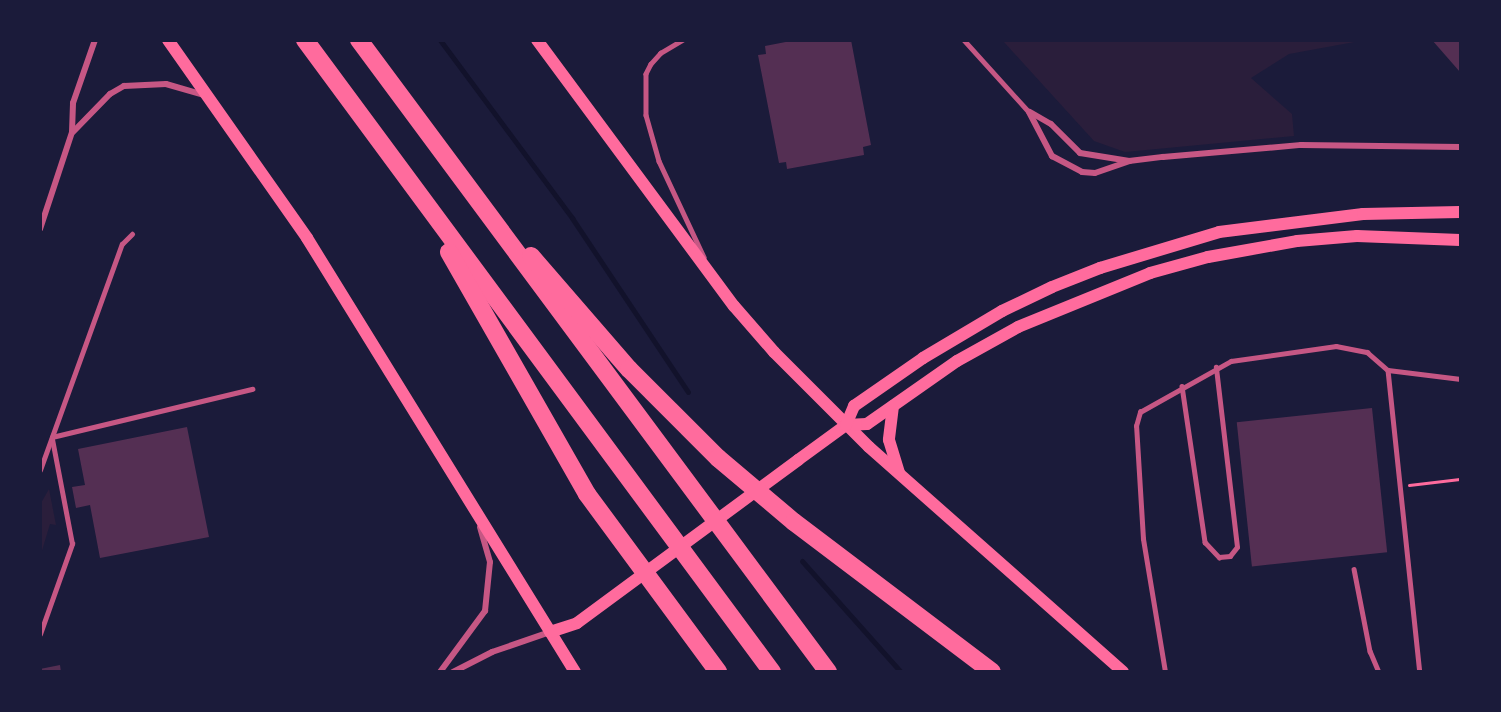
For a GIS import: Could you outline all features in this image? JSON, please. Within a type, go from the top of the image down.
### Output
[{"type":"highway","points":[[305,40],[772,672]]},
{"type":"highway","points":[[359,40],[828,672]]},
{"type":"highway","points":[[450,164],[629,369],[706,447],[794,522],[992,672]]},
{"type":"highway","points":[[409,182],[587,494],[718,672]]},
{"type":"main road","points":[[168,40],[308,238],[575,672]]},
{"type":"main road","points":[[537,40],[716,281],[774,352],[846,425],[1123,672]]},
{"type":"main road","points":[[550,632],[577,623],[846,425],[854,406],[961,334],[1100,268],[1184,241],[1247,227],[1380,212],[1461,212]]},
{"type":"main road","points":[[846,425],[867,424],[957,361],[1018,327],[1150,273],[1208,257],[1297,241],[1357,236],[1461,240]]},
{"type":"main road","points":[[893,406],[889,440],[900,473]]},
{"type":"street","points":[[40,229],[72,132],[73,103],[95,40]]},
{"type":"street","points":[[72,132],[110,94],[124,86],[151,83],[187,88],[214,102]]},
{"type":"street","points":[[1029,112],[1036,132],[1061,163],[1095,173],[1129,161],[1301,145],[1461,147]]},
{"type":"street","points":[[1029,112],[1051,124],[1080,153],[1129,161]]},
{"type":"street","points":[[440,672],[485,611],[490,562],[475,509]]},
{"type":"street","points":[[453,672],[492,652],[550,632]]},
{"type":"lane","points":[[683,40],[661,53],[646,74],[646,115],[659,160],[716,281]]},
{"type":"lane","points":[[964,40],[1029,112]]},
{"type":"lane","points":[[40,470],[122,244],[132,234]]},
{"type":"lane","points":[[1165,672],[1143,539],[1136,426],[1147,406],[1216,367],[1246,358],[1336,346],[1367,352],[1389,370],[1461,379]]},
{"type":"lane","points":[[1182,386],[1205,542],[1219,557],[1230,556],[1237,547],[1216,367]]},
{"type":"lane","points":[[1389,370],[1420,672]]},
{"type":"lane","points":[[52,437],[252,389]]},
{"type":"lane","points":[[40,634],[72,544],[52,437]]},
{"type":"lane","points":[[1354,569],[1370,651],[1379,672]]},
{"type":"path","points":[[1401,486],[1461,479]]},
{"type":"shaded area","points":[[1003,41],[1360,41],[1289,54],[1251,78],[1292,114],[1294,136],[1125,152],[1094,141]]},
{"type":"shaded area","points":[[49,489],[56,525],[50,524],[41,554],[41,503]]},
{"type":"building","points":[[796,40],[851,40],[871,145],[863,147],[864,155],[787,169],[786,162],[779,163],[758,55],[766,54],[765,46]]},
{"type":"building","points":[[1432,40],[1460,40],[1460,72]]},
{"type":"building","points":[[1372,408],[1387,552],[1252,566],[1237,422]]},
{"type":"building","points":[[187,427],[209,537],[100,558],[90,505],[76,508],[72,487],[85,485],[78,449]]},
{"type":"building","points":[[60,665],[61,672],[40,672],[40,669]]},
{"type":"waterway","points":[[440,40],[572,218],[688,392]]},
{"type":"waterway","points":[[802,561],[901,672]]}]
